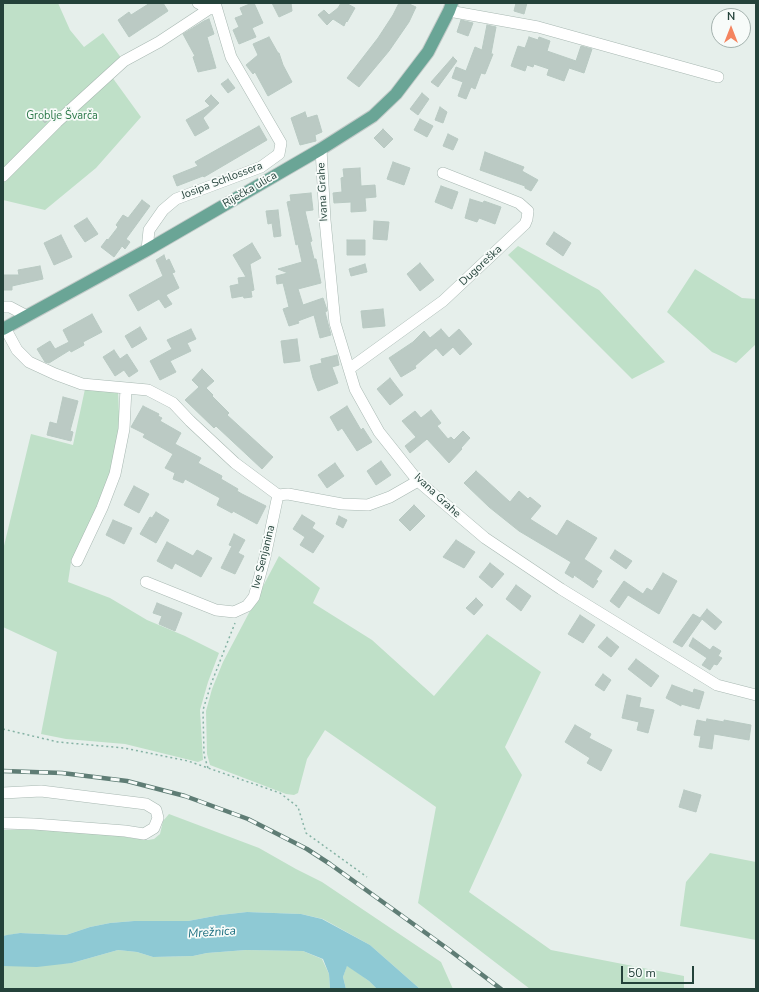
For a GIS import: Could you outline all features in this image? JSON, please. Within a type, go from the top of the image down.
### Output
[{"type":"main road","name":"Riječka ulica","points":[[4,328],[147,250],[321,149],[373,116],[396,94],[428,52],[451,7]]},
{"type":"street","points":[[198,3],[213,7]]},
{"type":"street","points":[[3,176],[57,122],[124,61],[159,42],[213,7]]},
{"type":"street","name":"Josipa Schlossera","points":[[147,250],[149,230],[163,210],[176,199],[261,167],[279,154],[281,143],[231,57],[213,7]]},
{"type":"street","points":[[451,7],[538,27],[718,77]]},
{"type":"street","name":"Ivana Grahe","points":[[321,149],[325,220],[335,323],[355,389],[379,432],[418,481],[485,538],[561,589],[717,685],[756,695]]},
{"type":"street","name":"Dugoreška","points":[[349,369],[443,301],[525,224],[528,211],[519,202],[443,173]]},
{"type":"street","points":[[3,307],[10,307],[27,316]]},
{"type":"street","points":[[4,328],[18,350],[28,362],[55,374],[82,384],[148,390],[173,403],[235,463],[278,495],[288,494],[342,504],[368,505],[390,497],[418,481]]},
{"type":"street","points":[[77,561],[102,508],[115,474],[124,429],[126,388]]},
{"type":"street","name":"Ive Senjanina","points":[[240,609],[247,606],[254,597],[265,557],[278,495]]},
{"type":"street","points":[[146,582],[216,610],[234,612],[240,609]]},
{"type":"street","points":[[3,794],[41,791],[146,804],[156,810],[158,818],[154,828],[144,834],[125,831],[3,823]]},
{"type":"path","points":[[208,768],[204,755],[203,710],[211,684],[240,609]]},
{"type":"path","points":[[3,729],[58,742],[124,748],[188,761],[280,793],[298,807],[306,833],[366,877]]},
{"type":"green space","name":"Groblje Švarča","points":[[3,3],[58,3],[70,30],[84,47],[103,33],[127,66],[112,77],[141,117],[96,168],[45,210],[3,200]]},
{"type":"green space","points":[[518,246],[599,290],[665,362],[632,379],[508,255]]},
{"type":"green space","points":[[695,269],[742,298],[756,299],[756,344],[736,363],[712,352],[667,312]]},
{"type":"green space","points":[[85,389],[118,392],[120,431],[106,490],[71,562],[68,582],[110,598],[147,620],[185,636],[219,653],[208,682],[200,710],[203,760],[198,762],[125,744],[66,739],[41,734],[57,652],[3,627],[3,550],[31,434],[73,445]]},
{"type":"green space","points":[[279,556],[320,588],[313,603],[372,640],[434,696],[487,634],[541,672],[505,747],[522,775],[469,892],[551,950],[684,976],[684,989],[530,989],[418,903],[436,807],[325,730],[307,759],[298,793],[294,795],[286,794],[210,765],[207,754],[206,711],[212,689],[223,662]]},
{"type":"green space","points":[[169,814],[259,848],[322,882],[441,962],[453,989],[420,989],[370,945],[323,919],[301,914],[247,912],[188,921],[134,921],[110,923],[90,927],[66,935],[20,933],[3,936],[3,830],[88,830],[148,840],[154,839],[160,834],[163,821]]},
{"type":"green space","points":[[710,853],[756,862],[756,940],[680,926],[686,882]]},
{"type":"green space","points":[[118,950],[137,952],[153,957],[193,956],[207,953],[246,950],[303,951],[322,959],[329,974],[330,989],[3,989],[3,966],[72,963]]},
{"type":"green space","points":[[347,965],[369,981],[377,989],[346,989],[343,977]]},
{"type":"water","name":"Mrežnica","points":[[247,912],[301,914],[322,919],[370,945],[420,989],[377,989],[369,981],[347,966],[343,977],[346,989],[330,989],[329,974],[323,959],[303,951],[246,950],[207,953],[193,956],[153,957],[137,952],[118,950],[72,963],[37,967],[3,966],[3,936],[7,935],[20,933],[66,935],[90,927],[110,923],[134,921],[188,921]]},
{"type":"building","points":[[150,3],[163,3],[168,11],[129,37],[118,20],[129,12],[131,15]]},
{"type":"building","points":[[254,3],[263,23],[252,28],[256,37],[239,44],[233,30],[239,27],[235,18],[243,15],[240,8]]},
{"type":"building","points":[[272,3],[291,3],[292,11],[279,17]]},
{"type":"building","points":[[341,3],[346,3],[355,8],[347,22],[346,21],[344,26],[333,19],[327,25],[318,15],[324,10],[329,15],[338,8]]},
{"type":"building","points":[[399,3],[407,3],[416,7],[409,22],[389,51],[359,87],[347,78],[378,38]]},
{"type":"building","points":[[516,3],[527,3],[524,14],[514,11]]},
{"type":"building","points":[[209,19],[214,34],[207,37],[216,68],[198,72],[193,57],[195,56],[183,34]]},
{"type":"building","points":[[461,20],[473,23],[468,36],[457,32]]},
{"type":"building","points":[[487,25],[496,27],[491,54],[493,54],[485,74],[481,73],[475,89],[471,87],[466,99],[458,96],[463,82],[452,78],[456,67],[466,71],[475,47],[482,50]]},
{"type":"building","points":[[269,37],[279,53],[283,65],[292,82],[268,96],[255,72],[253,74],[246,65],[258,55],[253,44]]},
{"type":"building","points":[[529,37],[538,40],[539,37],[550,41],[547,51],[576,61],[581,46],[592,49],[584,73],[569,68],[564,81],[547,75],[549,69],[534,64],[533,67],[527,65],[525,71],[511,66],[518,46],[525,48]]},
{"type":"building","points":[[453,57],[457,61],[438,87],[431,82]]},
{"type":"building","points":[[228,79],[235,88],[228,93],[221,84]]},
{"type":"building","points":[[422,93],[429,99],[418,115],[410,109]]},
{"type":"building","points":[[211,95],[219,103],[203,118],[209,128],[195,136],[186,120],[210,106],[205,101]]},
{"type":"building","points":[[440,107],[447,112],[443,123],[435,120]]},
{"type":"building","points":[[45,108],[52,116],[45,123],[39,115]]},
{"type":"building","points":[[305,112],[307,118],[317,115],[322,132],[315,135],[316,141],[300,145],[291,118]]},
{"type":"building","points":[[420,119],[433,126],[427,137],[414,130]]},
{"type":"building","points":[[259,126],[267,140],[204,177],[203,176],[177,186],[173,176],[198,166],[195,162]]},
{"type":"building","points":[[383,129],[393,139],[384,148],[374,138]]},
{"type":"building","points":[[448,134],[458,139],[453,150],[443,146]]},
{"type":"building","points":[[485,152],[524,167],[522,171],[538,180],[531,191],[525,188],[525,186],[480,170]]},
{"type":"building","points":[[393,162],[410,168],[404,185],[387,179]]},
{"type":"building","points":[[360,168],[361,186],[375,185],[376,197],[365,198],[366,211],[351,212],[351,202],[334,203],[333,193],[342,192],[341,178],[344,177],[343,169]]},
{"type":"building","points":[[441,186],[458,192],[452,209],[435,202]]},
{"type":"building","points":[[311,193],[313,210],[305,211],[312,241],[310,242],[314,259],[316,259],[321,283],[298,289],[303,305],[323,298],[327,310],[325,312],[331,335],[320,338],[314,315],[298,321],[299,323],[289,326],[283,309],[289,307],[283,283],[277,284],[276,276],[288,273],[278,269],[302,262],[298,244],[296,245],[287,202],[291,201],[290,195]]},
{"type":"building","points":[[470,199],[483,203],[484,201],[501,207],[495,224],[479,218],[477,222],[465,218]]},
{"type":"building","points":[[142,200],[150,206],[126,239],[130,242],[125,249],[122,246],[114,257],[101,247],[118,227],[116,225],[123,215],[128,218]]},
{"type":"building","points":[[278,210],[281,236],[274,237],[272,223],[268,224],[266,211]]},
{"type":"building","points":[[87,218],[98,234],[85,242],[74,226]]},
{"type":"building","points":[[374,221],[389,222],[387,240],[373,239]]},
{"type":"building","points":[[554,232],[571,243],[563,256],[546,244]]},
{"type":"building","points":[[61,235],[72,257],[54,265],[44,243]]},
{"type":"building","points":[[347,240],[365,240],[365,255],[347,255]]},
{"type":"building","points":[[252,243],[261,258],[250,264],[254,290],[251,291],[252,297],[244,298],[243,296],[232,298],[230,286],[239,284],[238,278],[246,277],[233,255]]},
{"type":"building","points":[[164,255],[166,261],[169,259],[175,272],[172,273],[179,288],[166,295],[172,304],[165,308],[159,299],[138,311],[129,295],[163,276],[156,260]]},
{"type":"building","points":[[420,263],[434,280],[420,291],[407,274]]},
{"type":"building","points":[[365,264],[367,272],[351,276],[349,269]]},
{"type":"building","points":[[40,266],[43,279],[12,286],[12,290],[3,290],[3,275],[19,275],[18,270]]},
{"type":"building","points":[[383,309],[385,326],[363,328],[361,311]]},
{"type":"building","points":[[92,314],[102,332],[83,342],[84,345],[71,352],[70,350],[49,363],[45,362],[37,349],[50,341],[55,349],[69,342],[63,330]]},
{"type":"building","points":[[140,327],[147,339],[132,348],[125,336]]},
{"type":"building","points":[[191,329],[196,339],[187,343],[191,351],[170,361],[176,372],[160,380],[150,361],[172,349],[167,340]]},
{"type":"building","points":[[441,329],[449,338],[459,329],[472,344],[460,355],[453,347],[443,356],[436,348],[415,366],[416,368],[401,377],[389,358],[413,342],[424,331],[430,338]]},
{"type":"building","points":[[297,339],[300,361],[284,363],[281,341]]},
{"type":"building","points":[[114,350],[120,359],[127,354],[138,371],[129,377],[124,370],[115,376],[103,357]]},
{"type":"building","points":[[337,355],[339,365],[332,367],[338,383],[318,391],[310,366],[322,363],[321,359]]},
{"type":"building","points":[[202,369],[214,381],[206,388],[229,413],[227,415],[273,457],[262,469],[216,426],[214,428],[185,400],[199,387],[192,380]]},
{"type":"building","points":[[390,378],[403,395],[390,405],[377,389]]},
{"type":"building","points":[[63,397],[78,401],[70,431],[73,432],[71,441],[47,435],[50,422],[57,424]]},
{"type":"building","points":[[143,406],[159,414],[158,416],[162,418],[160,421],[181,433],[175,444],[201,458],[198,463],[222,476],[221,479],[238,489],[237,491],[266,506],[257,524],[233,511],[232,513],[217,505],[220,498],[185,479],[183,483],[173,479],[175,473],[165,468],[173,454],[143,437],[145,434],[131,427]]},
{"type":"building","points":[[347,406],[361,430],[363,428],[372,442],[357,451],[342,428],[338,431],[330,417]]},
{"type":"building","points":[[431,410],[441,423],[437,426],[448,439],[451,437],[454,440],[463,431],[470,438],[449,463],[427,439],[410,453],[405,446],[416,437],[402,421],[415,411],[421,418]]},
{"type":"building","points":[[381,461],[391,475],[376,485],[367,471]]},
{"type":"building","points":[[335,463],[344,476],[327,488],[318,475]]},
{"type":"building","points":[[476,471],[510,502],[519,491],[528,499],[530,497],[541,506],[530,519],[557,536],[567,520],[597,538],[584,559],[602,571],[593,588],[574,575],[573,578],[565,573],[571,562],[519,531],[489,507],[464,483]]},
{"type":"building","points":[[134,486],[149,494],[139,513],[124,505]]},
{"type":"building","points":[[414,505],[425,516],[410,531],[399,520]]},
{"type":"building","points":[[156,512],[169,520],[156,543],[140,534],[150,517],[152,518]]},
{"type":"building","points":[[302,515],[315,523],[312,528],[324,536],[313,553],[300,545],[305,537],[293,529]]},
{"type":"building","points":[[339,516],[347,520],[343,528],[336,524]]},
{"type":"building","points":[[113,520],[132,528],[124,544],[106,535]]},
{"type":"building","points":[[234,534],[245,540],[238,553],[244,556],[235,574],[221,568],[232,546],[229,545]]},
{"type":"building","points":[[456,540],[475,552],[464,568],[443,557]]},
{"type":"building","points":[[167,542],[193,556],[197,550],[212,558],[201,577],[175,563],[172,569],[157,561]]},
{"type":"building","points":[[615,550],[632,561],[626,569],[610,558]]},
{"type":"building","points":[[490,563],[504,574],[492,588],[479,577]]},
{"type":"building","points":[[663,573],[677,581],[659,614],[628,595],[619,608],[610,601],[624,581],[643,594],[647,588],[652,591]]},
{"type":"building","points":[[516,585],[531,596],[521,611],[506,599]]},
{"type":"building","points":[[476,598],[483,605],[474,615],[466,608]]},
{"type":"building","points":[[157,603],[182,613],[175,631],[159,624],[162,616],[153,613]]},
{"type":"building","points":[[707,609],[722,622],[715,630],[702,619],[682,647],[673,642],[693,614],[700,618]]},
{"type":"building","points":[[580,615],[595,625],[583,643],[568,634]]},
{"type":"building","points":[[607,637],[619,647],[611,657],[598,647]]},
{"type":"building","points":[[693,638],[710,650],[713,646],[721,651],[718,656],[722,658],[717,665],[714,664],[710,670],[702,665],[707,658],[689,646]]},
{"type":"building","points":[[636,659],[659,676],[651,687],[628,669]]},
{"type":"building","points":[[603,674],[611,680],[604,691],[595,685]]},
{"type":"building","points":[[672,685],[693,693],[694,689],[704,692],[699,709],[681,704],[681,706],[666,698]]},
{"type":"building","points":[[627,695],[641,698],[639,707],[654,710],[648,733],[637,730],[639,722],[622,718]]},
{"type":"building","points":[[707,719],[724,722],[724,720],[751,725],[749,740],[714,734],[712,749],[699,747],[701,736],[694,735],[697,720],[706,722]]},
{"type":"building","points":[[575,725],[591,734],[589,738],[612,750],[601,771],[587,763],[590,758],[565,742]]},
{"type":"building","points":[[684,790],[701,795],[696,812],[679,807]]},
{"type":"railway","points":[[3,771],[62,773],[127,781],[185,796],[248,819],[307,849],[330,864],[501,989]]}]
